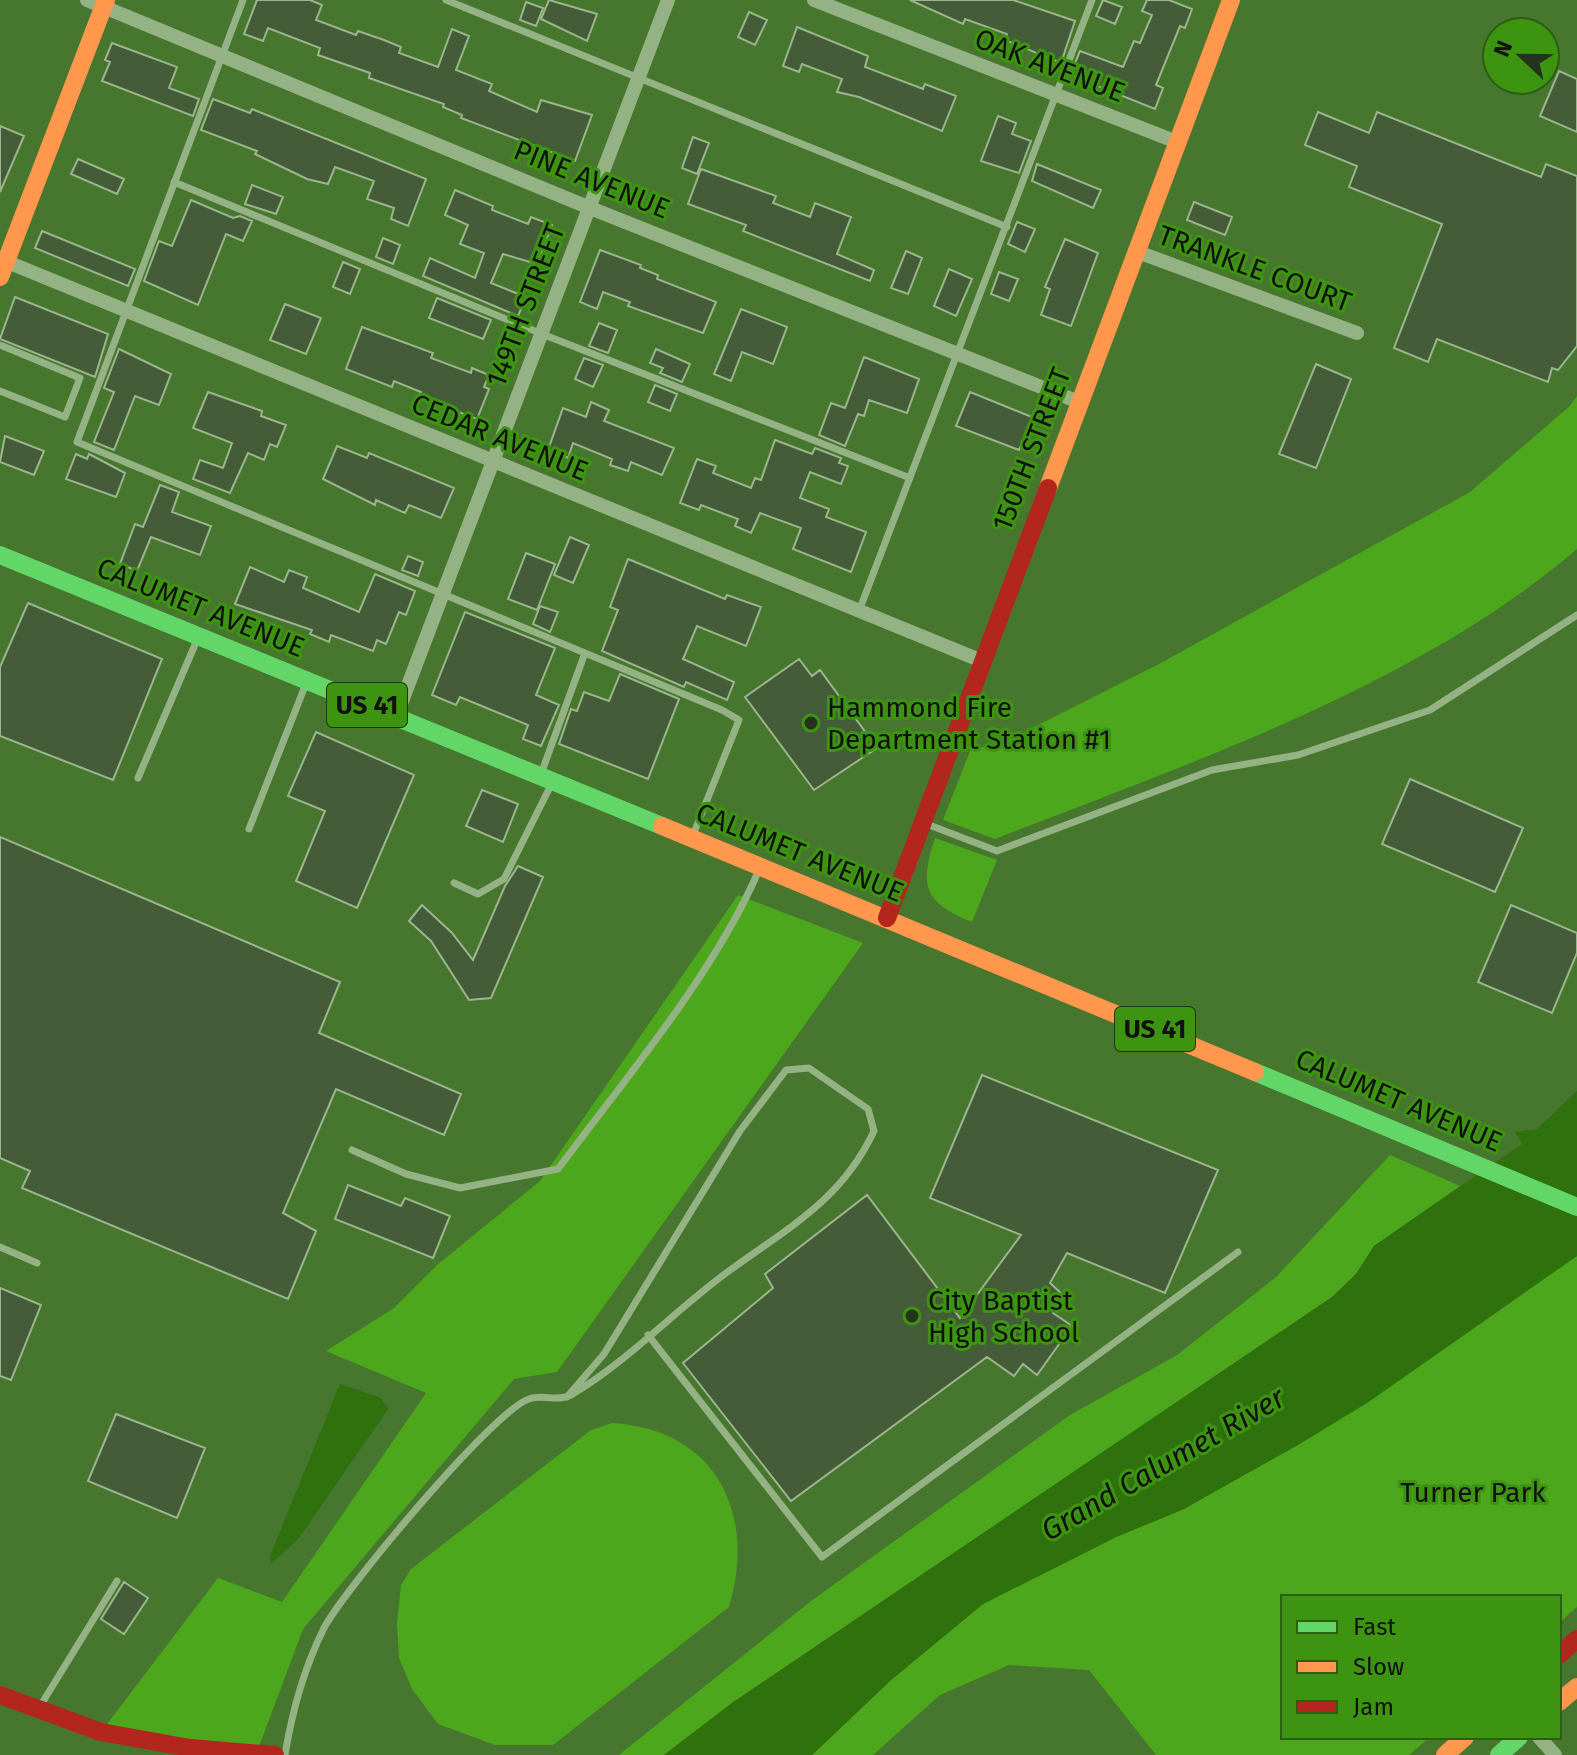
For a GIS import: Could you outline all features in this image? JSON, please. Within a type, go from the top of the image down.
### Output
[{"type":"main road","name":"150TH STREET","points":[[887,918],[1231,0]]},
{"type":"main road","points":[[2,266],[99,2]]},
{"type":"main road","name":"CALUMET AVENUE","points":[[2,560],[198,636],[887,918],[1577,1207]]},
{"type":"main road","points":[[1561,1653],[1577,1639]]},
{"type":"main road","points":[[1561,1700],[1577,1687]]},
{"type":"main road","points":[[0,1695],[101,1732],[190,1748],[275,1755]]},
{"type":"main road","points":[[1445,1755],[1463,1739]]},
{"type":"main road","points":[[1499,1755],[1517,1739]]},
{"type":"street","name":"149TH STREET","points":[[396,717],[668,0]]},
{"type":"street","name":"OAK AVENUE","points":[[814,0],[1177,142]]},
{"type":"street","name":"PINE AVENUE","points":[[99,2],[590,208],[1079,402]]},
{"type":"street","name":"TRANKLE COURT","points":[[1135,251],[1357,333]]},
{"type":"street","name":"CEDAR AVENUE","points":[[2,266],[126,311],[982,661]]},
{"type":"street","points":[[1541,1739],[1555,1755]]},
{"type":"lane","points":[[243,0],[77,442],[722,710],[739,720],[692,838]]},
{"type":"lane","points":[[446,0],[1007,227]]},
{"type":"lane","points":[[858,611],[959,354],[1092,0]]},
{"type":"lane","points":[[174,182],[542,334],[910,478]]},
{"type":"lane","points":[[0,345],[80,378],[65,417],[0,391]]},
{"type":"lane","points":[[921,822],[997,851],[1212,770],[1298,755],[1430,710],[1577,615]]},
{"type":"lane","points":[[138,778],[198,636]]},
{"type":"lane","points":[[454,883],[478,894],[504,879],[547,779],[585,653]]},
{"type":"lane","points":[[249,829],[307,681]]},
{"type":"lane","points":[[352,1150],[406,1174],[460,1188],[558,1169],[658,1034],[742,907],[760,866]]},
{"type":"lane","points":[[285,1755],[297,1695],[325,1627],[355,1583],[439,1482],[505,1415],[529,1399],[567,1397],[701,1291],[811,1215],[841,1184],[874,1131],[868,1109],[809,1068],[786,1070],[732,1143],[604,1354],[567,1397]]},
{"type":"lane","points":[[0,1247],[37,1263]]},
{"type":"lane","points":[[648,1335],[822,1557],[1238,1252]]},
{"type":"lane","points":[[37,1710],[117,1581]]},
{"type":"green space","points":[[1577,396],[1577,549],[1514,598],[1374,681],[1299,717],[1146,781],[995,839],[943,820],[972,746],[992,748],[1159,664],[1470,492],[1570,406]]},
{"type":"green space","points":[[935,838],[997,860],[972,922],[944,907],[930,891],[927,869]]},
{"type":"green space","points":[[738,895],[863,943],[557,1372],[514,1379],[303,1629],[257,1752],[101,1732],[218,1578],[282,1602],[426,1393],[326,1351],[394,1308],[437,1265],[540,1181]]},
{"type":"green space","points":[[1390,1155],[1460,1186],[1374,1246],[1356,1274],[1332,1297],[732,1703],[664,1755],[619,1755],[811,1601],[1070,1415],[1177,1355],[1276,1277]]},
{"type":"green space","name":"Turner Park","points":[[1577,1256],[1577,1607],[1561,1621],[1561,1595],[1281,1595],[1281,1739],[1428,1739],[1409,1755],[1156,1755],[1089,1670],[1009,1665],[940,1695],[873,1755],[812,1755],[891,1680],[983,1604],[1116,1537],[1184,1509]]},
{"type":"green space","points":[[612,1423],[648,1429],[678,1441],[702,1459],[720,1482],[732,1509],[737,1539],[736,1572],[729,1607],[553,1745],[495,1745],[438,1724],[412,1689],[399,1658],[397,1624],[401,1585],[411,1569],[591,1430]]},
{"type":"water","name":"Grand Calumet River","points":[[1577,1091],[1577,1256],[1367,1403],[1298,1445],[1184,1509],[1116,1537],[983,1604],[891,1680],[812,1755],[664,1755],[732,1703],[1332,1297],[1356,1274],[1374,1246],[1522,1144],[1515,1132],[1537,1129]]},
{"type":"water","points":[[340,1384],[381,1398],[388,1409],[299,1538],[271,1564],[270,1556]]},
{"type":"building","points":[[257,0],[310,0],[322,5],[316,20],[356,35],[358,31],[384,40],[401,47],[399,53],[438,67],[452,29],[469,36],[456,70],[492,84],[489,91],[537,112],[541,100],[592,115],[575,161],[461,118],[462,115],[443,107],[444,104],[369,78],[370,73],[318,55],[320,48],[268,28],[263,41],[244,34]]},
{"type":"building","points":[[549,0],[597,14],[587,41],[541,19]]},
{"type":"building","points":[[910,0],[1013,0],[1075,21],[1061,63],[1005,40],[1007,34],[965,19],[963,24]]},
{"type":"building","points":[[1103,0],[1122,7],[1115,24],[1096,16]]},
{"type":"building","points":[[1147,0],[1169,0],[1192,9],[1185,28],[1180,26],[1156,85],[1163,88],[1155,109],[1070,75],[1080,51],[1123,67],[1134,41],[1140,43],[1152,15],[1142,11]]},
{"type":"building","points":[[526,2],[543,8],[536,26],[520,20]]},
{"type":"building","points":[[749,12],[767,20],[755,45],[738,37]]},
{"type":"building","points":[[797,27],[868,56],[865,67],[923,89],[925,84],[956,96],[942,131],[859,97],[837,92],[842,79],[802,64],[799,72],[783,66]]},
{"type":"building","points":[[112,43],[177,67],[169,88],[199,99],[193,116],[102,81],[110,62],[105,60]]},
{"type":"building","points":[[1561,72],[1577,79],[1577,132],[1540,116],[1548,96],[1561,96]]},
{"type":"building","points":[[213,99],[250,113],[252,109],[426,179],[408,226],[391,219],[394,208],[367,199],[374,181],[335,167],[328,184],[307,179],[255,154],[257,151],[201,130]]},
{"type":"building","points":[[1318,112],[1369,133],[1377,112],[1541,177],[1546,164],[1577,176],[1577,346],[1558,370],[1552,368],[1548,382],[1437,339],[1428,362],[1394,348],[1442,224],[1349,187],[1357,166],[1305,145]]},
{"type":"building","points":[[998,116],[1016,123],[1012,134],[1031,141],[1019,173],[981,161]]},
{"type":"building","points":[[0,126],[24,136],[0,192]]},
{"type":"building","points":[[693,137],[709,143],[697,174],[682,168]]},
{"type":"building","points":[[78,159],[124,179],[117,194],[71,174]]},
{"type":"building","points":[[1037,164],[1101,190],[1093,208],[1032,181]]},
{"type":"building","points":[[701,169],[776,196],[773,203],[810,217],[815,203],[851,217],[837,254],[874,270],[870,281],[743,231],[746,225],[688,204]]},
{"type":"building","points":[[252,185],[283,197],[276,214],[245,204]]},
{"type":"building","points":[[455,190],[493,206],[492,210],[528,224],[531,217],[552,225],[537,264],[503,254],[491,283],[526,297],[518,316],[423,276],[430,258],[475,278],[484,253],[460,244],[468,225],[445,215]]},
{"type":"building","points":[[191,200],[233,218],[240,216],[252,221],[243,241],[226,234],[198,305],[144,281],[159,241],[172,246]]},
{"type":"building","points":[[1194,202],[1232,217],[1225,235],[1187,220]]},
{"type":"building","points":[[1017,222],[1035,229],[1025,252],[1008,244]]},
{"type":"building","points":[[42,231],[135,269],[128,286],[35,248]]},
{"type":"building","points":[[383,238],[400,245],[393,264],[376,257]]},
{"type":"building","points":[[1065,239],[1098,253],[1071,326],[1041,315],[1050,289],[1045,287]]},
{"type":"building","points":[[600,250],[641,265],[640,268],[658,275],[657,279],[716,302],[703,333],[628,306],[630,302],[603,292],[597,309],[580,302]]},
{"type":"building","points":[[906,251],[922,258],[908,294],[891,288]]},
{"type":"building","points":[[343,262],[360,269],[350,294],[333,287]]},
{"type":"building","points":[[949,269],[972,279],[956,316],[934,306]]},
{"type":"building","points":[[999,272],[1018,279],[1009,301],[991,294]]},
{"type":"building","points":[[15,297],[108,334],[95,377],[0,339]]},
{"type":"building","points":[[437,298],[491,320],[483,339],[429,318]]},
{"type":"building","points":[[285,304],[321,318],[306,354],[270,340]]},
{"type":"building","points":[[741,309],[787,327],[773,364],[742,352],[731,381],[714,374]]},
{"type":"building","points":[[599,323],[617,330],[608,353],[589,346]]},
{"type":"building","points":[[362,327],[433,353],[431,358],[471,373],[472,368],[489,375],[484,387],[489,389],[477,419],[419,397],[421,392],[394,381],[392,387],[346,369]]},
{"type":"building","points":[[119,349],[171,374],[159,405],[135,396],[114,450],[94,442],[114,392],[104,388]]},
{"type":"building","points":[[656,349],[690,364],[682,382],[660,373],[663,368],[650,363]]},
{"type":"building","points":[[864,357],[919,379],[907,413],[869,400],[864,416],[858,414],[845,446],[819,435],[831,403],[845,408]]},
{"type":"building","points":[[584,358],[603,365],[593,387],[575,379]]},
{"type":"building","points":[[1316,364],[1351,379],[1316,468],[1279,454]]},
{"type":"building","points":[[655,385],[677,394],[670,411],[648,402]]},
{"type":"building","points":[[208,392],[262,411],[261,416],[286,425],[277,447],[270,444],[264,460],[248,453],[230,493],[193,479],[200,460],[223,468],[232,443],[193,428]]},
{"type":"building","points":[[970,392],[1032,417],[1019,450],[956,426]]},
{"type":"building","points":[[591,402],[609,410],[604,421],[674,448],[662,475],[631,462],[628,471],[610,465],[612,459],[573,443],[568,458],[548,450],[563,408],[586,417]]},
{"type":"building","points":[[5,436],[44,451],[34,475],[0,462]]},
{"type":"building","points":[[775,440],[812,454],[815,448],[841,458],[839,463],[848,466],[841,484],[810,472],[800,498],[829,509],[826,517],[866,532],[851,572],[793,549],[801,528],[760,513],[751,533],[735,526],[738,519],[701,505],[699,510],[680,503],[697,459],[716,466],[713,473],[751,488],[755,478],[761,480]]},
{"type":"building","points":[[337,446],[367,458],[369,453],[454,488],[441,518],[409,505],[405,513],[376,500],[375,505],[323,479]]},
{"type":"building","points":[[76,454],[87,459],[89,454],[125,473],[116,497],[66,479]]},
{"type":"building","points":[[160,485],[179,492],[172,512],[211,526],[200,555],[151,537],[137,571],[120,564],[135,524],[143,527]]},
{"type":"building","points":[[570,537],[589,545],[573,583],[554,575]]},
{"type":"building","points":[[526,553],[555,564],[537,610],[508,599]]},
{"type":"building","points":[[408,556],[423,562],[418,576],[402,570]]},
{"type":"building","points":[[628,559],[725,599],[727,595],[761,607],[746,646],[697,626],[683,659],[734,682],[727,700],[686,682],[684,687],[602,651],[618,610],[610,607]]},
{"type":"building","points":[[250,567],[284,582],[289,570],[307,577],[303,588],[359,612],[375,574],[415,591],[406,615],[399,612],[386,644],[377,640],[373,651],[331,635],[329,642],[310,634],[312,630],[235,604]]},
{"type":"building","points":[[28,603],[162,659],[113,780],[0,736],[0,667]]},
{"type":"building","points":[[540,606],[558,612],[550,632],[533,624]]},
{"type":"building","points":[[465,612],[555,648],[536,695],[559,705],[541,746],[523,739],[528,725],[460,697],[456,705],[432,695]]},
{"type":"building","name":"Hammond Fire Department Station #1","points":[[799,659],[812,676],[820,670],[877,748],[814,790],[745,697]]},
{"type":"building","points":[[620,674],[679,699],[648,779],[559,744],[571,709],[577,711],[584,692],[609,701]]},
{"type":"building","points":[[316,732],[414,775],[357,908],[296,881],[325,811],[288,796]]},
{"type":"building","points":[[1410,779],[1523,828],[1495,892],[1382,844]]},
{"type":"building","points":[[482,790],[518,804],[503,842],[466,826]]},
{"type":"building","points":[[0,837],[340,982],[319,1033],[461,1094],[444,1135],[336,1089],[283,1213],[316,1231],[288,1299],[22,1188],[30,1171],[0,1158]]},
{"type":"building","points":[[518,866],[543,877],[491,998],[469,1000],[431,941],[409,921],[422,905],[452,933],[473,960],[505,886]]},
{"type":"building","points":[[1511,905],[1577,933],[1577,953],[1552,1013],[1478,982]]},
{"type":"building","points":[[982,1075],[1218,1170],[1165,1293],[1067,1253],[1050,1283],[1064,1296],[1053,1313],[1072,1326],[1037,1375],[1023,1364],[1014,1376],[987,1357],[791,1501],[683,1363],[773,1288],[765,1274],[867,1195],[960,1318],[1021,1235],[930,1198]]},
{"type":"building","points":[[348,1185],[401,1206],[405,1198],[450,1216],[433,1258],[335,1219]]},
{"type":"building","points":[[0,1288],[41,1305],[11,1380],[0,1376]]},
{"type":"building","points":[[116,1414],[205,1448],[177,1518],[88,1481]]},
{"type":"building","points":[[124,1582],[148,1598],[124,1634],[101,1619]]},
{"type":"traffic: fast","points":[[0,555],[662,826]]},
{"type":"traffic: fast","points":[[1255,1072],[1577,1207]]},
{"type":"traffic: fast","points":[[1499,1755],[1517,1739]]},
{"type":"traffic: slow","points":[[0,277],[106,0]]},
{"type":"traffic: slow","points":[[1048,488],[1231,0]]},
{"type":"traffic: slow","points":[[662,826],[1255,1072]]},
{"type":"traffic: slow","points":[[1561,1700],[1577,1687]]},
{"type":"traffic: slow","points":[[1445,1755],[1463,1739]]},
{"type":"traffic: jam","points":[[887,918],[1048,488]]},
{"type":"traffic: jam","points":[[1561,1653],[1577,1639]]},
{"type":"traffic: jam","points":[[0,1695],[101,1732],[190,1748],[275,1755]]},
{"type":"place","name":"Hammond Fire Department Station #1","points":[[811,723]]},
{"type":"place","name":"City Baptist High School","points":[[912,1316]]}]
